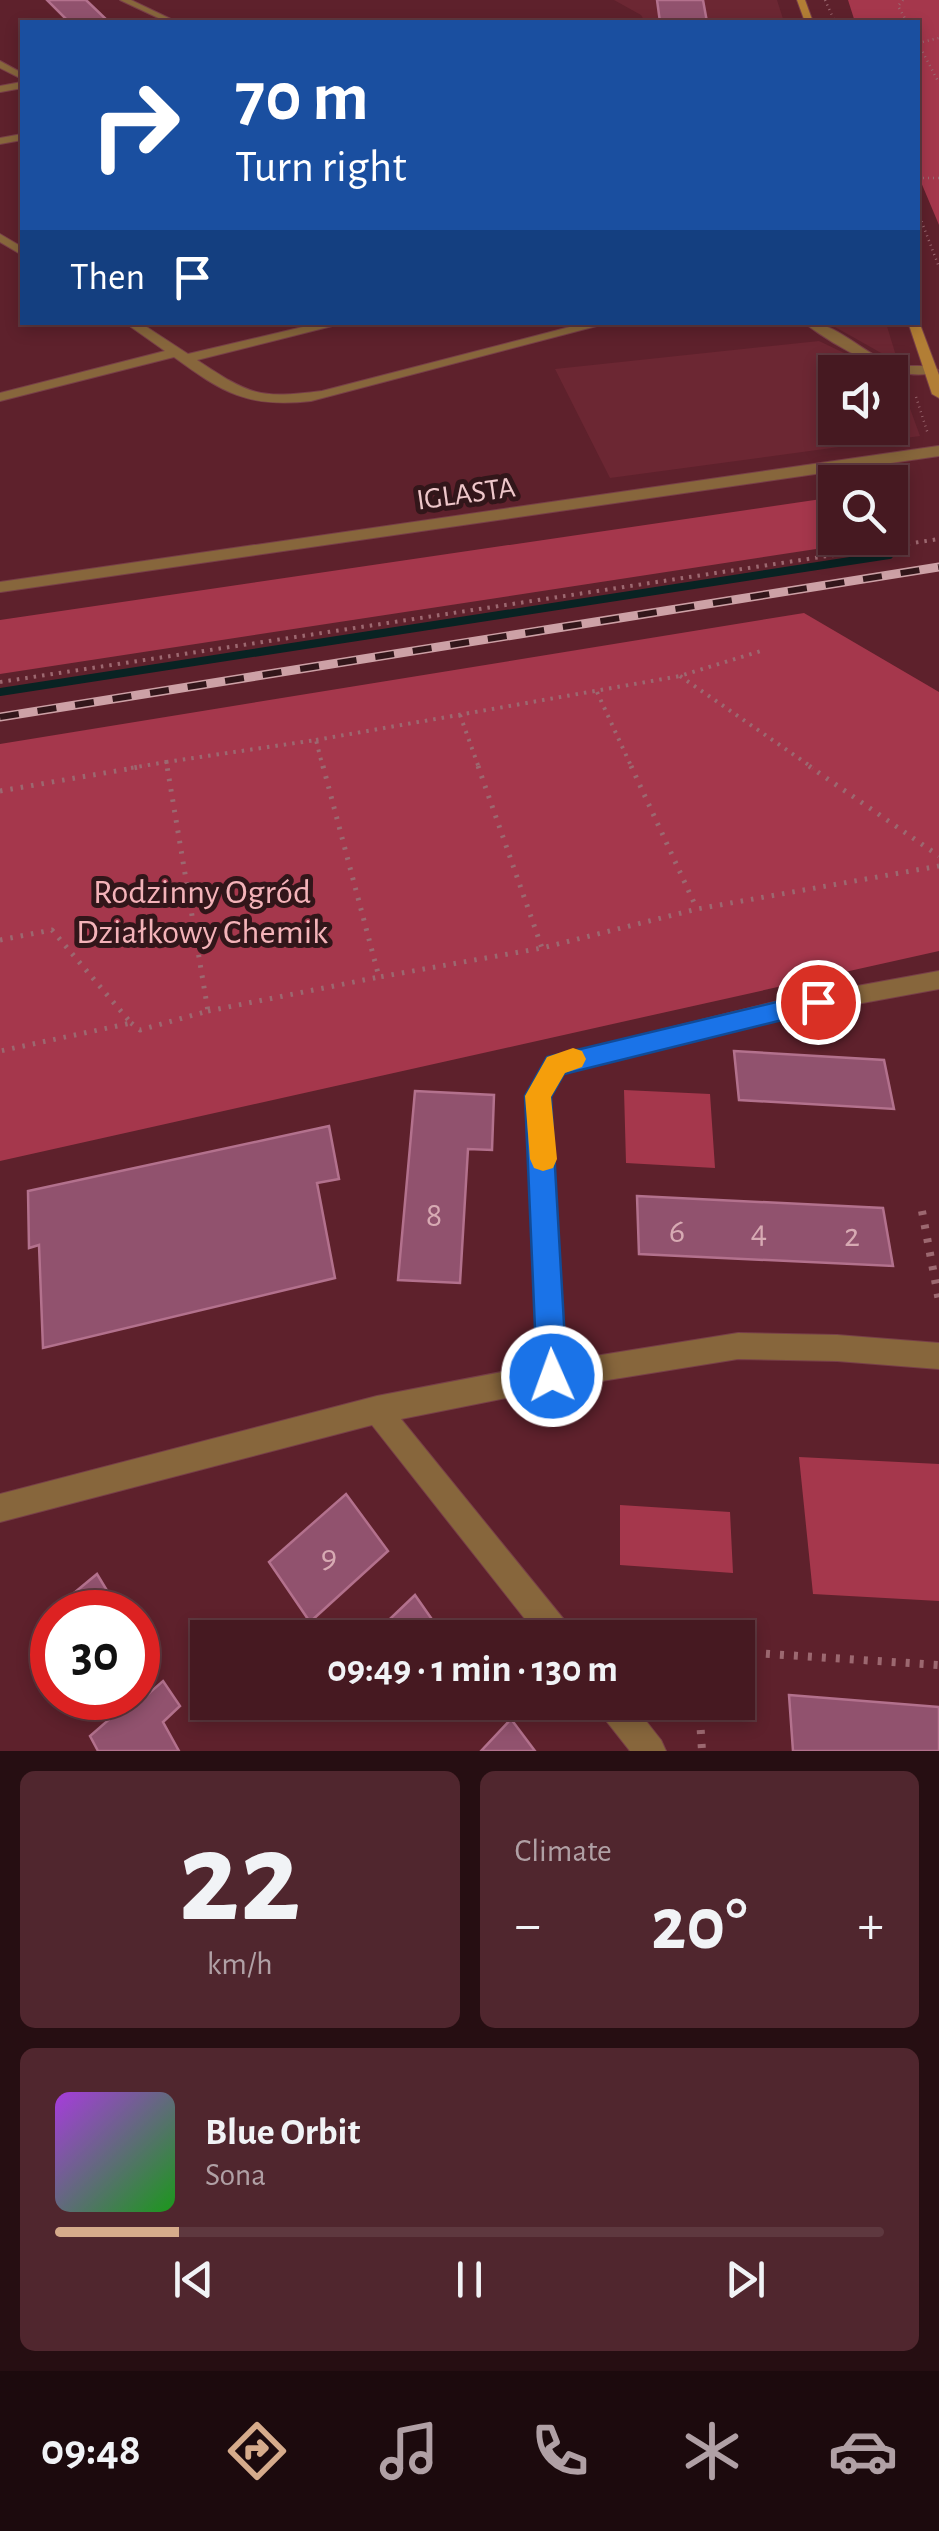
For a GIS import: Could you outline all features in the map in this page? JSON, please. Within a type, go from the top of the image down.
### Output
[{"type":"main road","points":[[915,325],[939,394]]},
{"type":"street","points":[[124,0],[169,20]]},
{"type":"street","points":[[134,325],[223,386],[256,399],[322,395],[594,325]]},
{"type":"street","points":[[0,397],[328,325]]},
{"type":"street","points":[[814,325],[895,370],[931,370]]},
{"type":"street","points":[[552,1376],[538,1096],[556,1065],[786,1008],[939,980]]},
{"type":"street","points":[[0,1508],[377,1410],[552,1376],[738,1346],[939,1356]]},
{"type":"street","points":[[377,1410],[546,1620]]},
{"type":"street","points":[[626,1720],[650,1751]]},
{"type":"lane","name":"IGLASTA","points":[[0,587],[939,451]]},
{"type":"path","points":[[920,47],[939,84]]},
{"type":"path","points":[[920,217],[939,267]]},
{"type":"path","points":[[916,396],[930,440]]},
{"type":"path","points":[[0,682],[939,538]]},
{"type":"path","points":[[0,791],[597,692],[680,676],[760,651]]},
{"type":"path","points":[[680,676],[939,856]]},
{"type":"path","points":[[597,692],[698,910]]},
{"type":"path","points":[[460,714],[542,948]]},
{"type":"path","points":[[316,740],[379,977]]},
{"type":"path","points":[[166,762],[208,1012]]},
{"type":"path","points":[[0,940],[52,930],[140,1030],[379,977],[542,948],[698,910],[939,866]]},
{"type":"path","points":[[0,1052],[131,1022]]},
{"type":"path","points":[[922,1212],[939,1301]]},
{"type":"path","points":[[755,1653],[939,1665]]},
{"type":"path","points":[[700,1720],[702,1751]]},
{"type":"shaded area","points":[[614,0],[777,0],[783,20],[644,20]]},
{"type":"shaded area","points":[[832,325],[887,325],[896,355],[885,355]]},
{"type":"shaded area","points":[[819,341],[848,355],[818,355],[818,445],[854,445],[610,478],[555,369]]},
{"type":"shaded area","points":[[908,403],[920,436],[908,438]]},
{"type":"green space","points":[[848,0],[939,0],[939,225],[920,180],[920,20],[854,20]]},
{"type":"green space","points":[[818,500],[818,549],[0,674],[0,620]]},
{"type":"green space","name":"Rodzinny Ogród Działkowy Chemik","points":[[804,613],[939,692],[939,951],[0,1161],[0,744]]},
{"type":"green space","points":[[624,1090],[710,1094],[715,1168],[626,1163]]},
{"type":"green space","points":[[799,1457],[939,1464],[939,1601],[813,1594]]},
{"type":"green space","points":[[620,1505],[730,1512],[733,1573],[620,1565]]},
{"type":"building","points":[[47,0],[86,0],[107,20],[67,20]]},
{"type":"building","points":[[657,0],[703,0],[707,20],[660,20]]},
{"type":"building","points":[[734,1051],[884,1060],[894,1109],[739,1100]]},
{"type":"building","points":[[415,1091],[494,1095],[492,1150],[468,1149],[460,1283],[398,1280]]},
{"type":"building","points":[[329,1126],[339,1179],[317,1183],[335,1278],[43,1348],[39,1245],[29,1248],[28,1191]]},
{"type":"building","points":[[637,1196],[883,1208],[893,1266],[639,1254]]},
{"type":"building","points":[[346,1494],[388,1551],[312,1620],[269,1562]]},
{"type":"building","points":[[97,1574],[107,1590],[78,1590]]},
{"type":"building","points":[[415,1595],[432,1620],[389,1620]]},
{"type":"building","points":[[163,1681],[180,1706],[163,1722],[179,1751],[98,1751],[90,1736],[108,1720],[160,1720]]},
{"type":"building","points":[[789,1695],[939,1707],[939,1751],[793,1751]]},
{"type":"building","points":[[512,1720],[535,1751],[481,1751]]},
{"type":"waterway","points":[[0,692],[889,555]]},
{"type":"railway","points":[[0,717],[939,567]]},
{"type":"slow traffic","points":[[543,1159],[538,1096],[556,1065],[573,1059]]},
{"type":"route","points":[[552,1376],[538,1096],[556,1065],[818,1002]]}]
